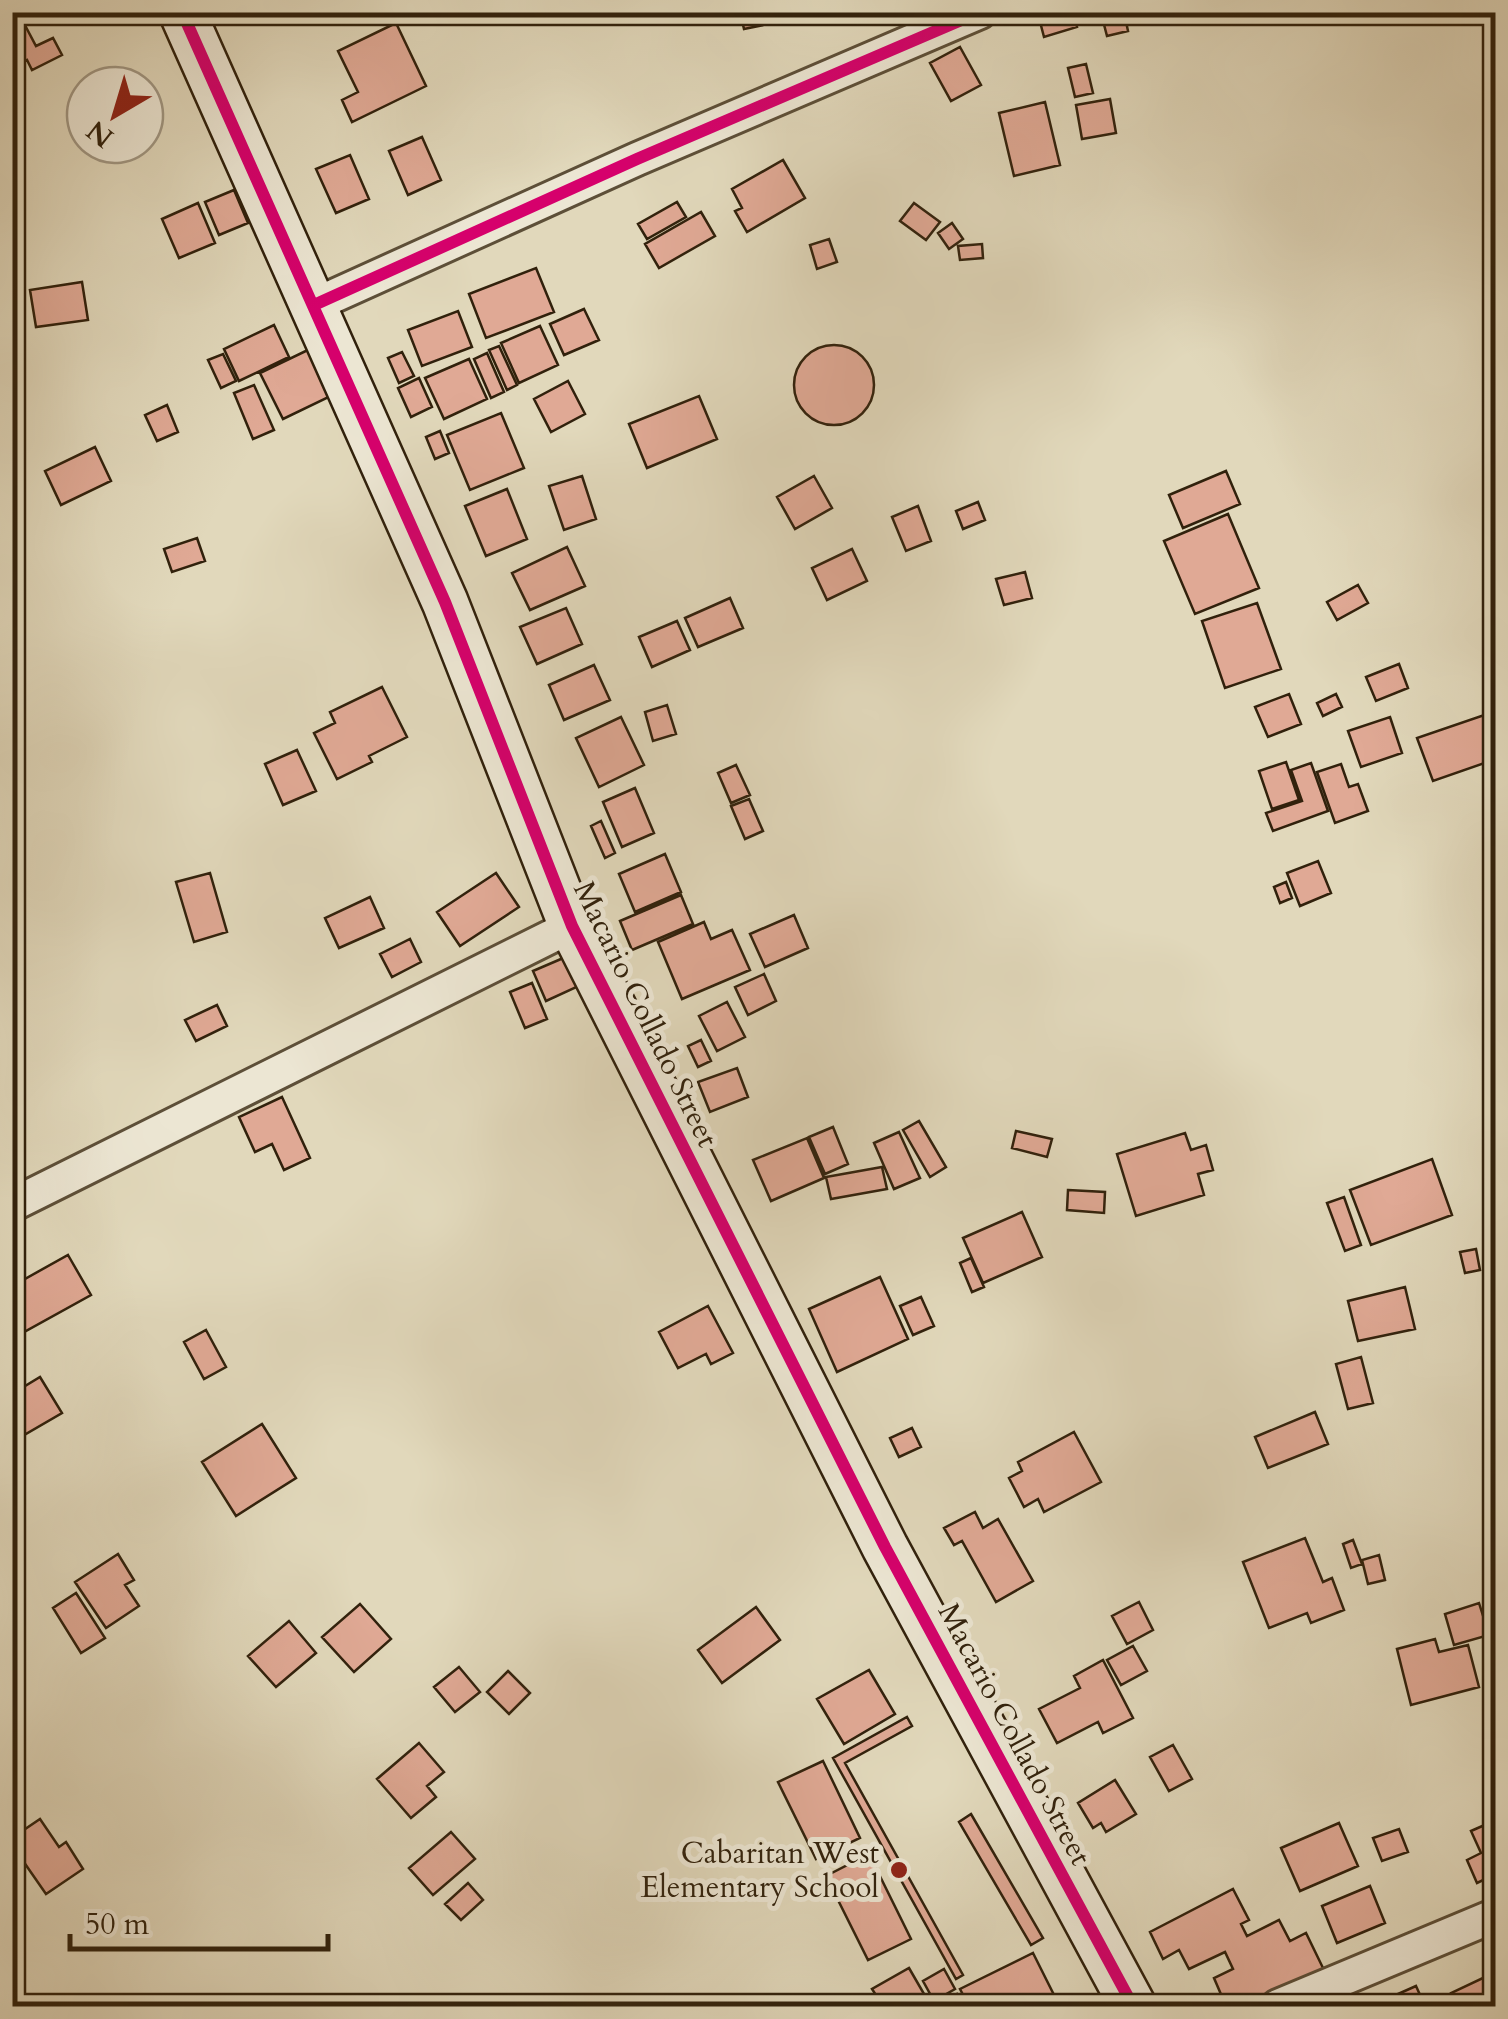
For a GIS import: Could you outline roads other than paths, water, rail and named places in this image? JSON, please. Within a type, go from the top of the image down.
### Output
[{"type":"street","name":"Macario Collado Street","points":[[182,12],[445,602],[572,926],[876,1530],[1132,2006]]},
{"type":"street","points":[[314,305],[673,143],[980,12]]},
{"type":"street","points":[[12,1205],[572,926]]},
{"type":"street","points":[[1278,2006],[1496,1914]]},
{"type":"place","name":"Cabaritan West Elementary School","points":[[899,1870]]}]
